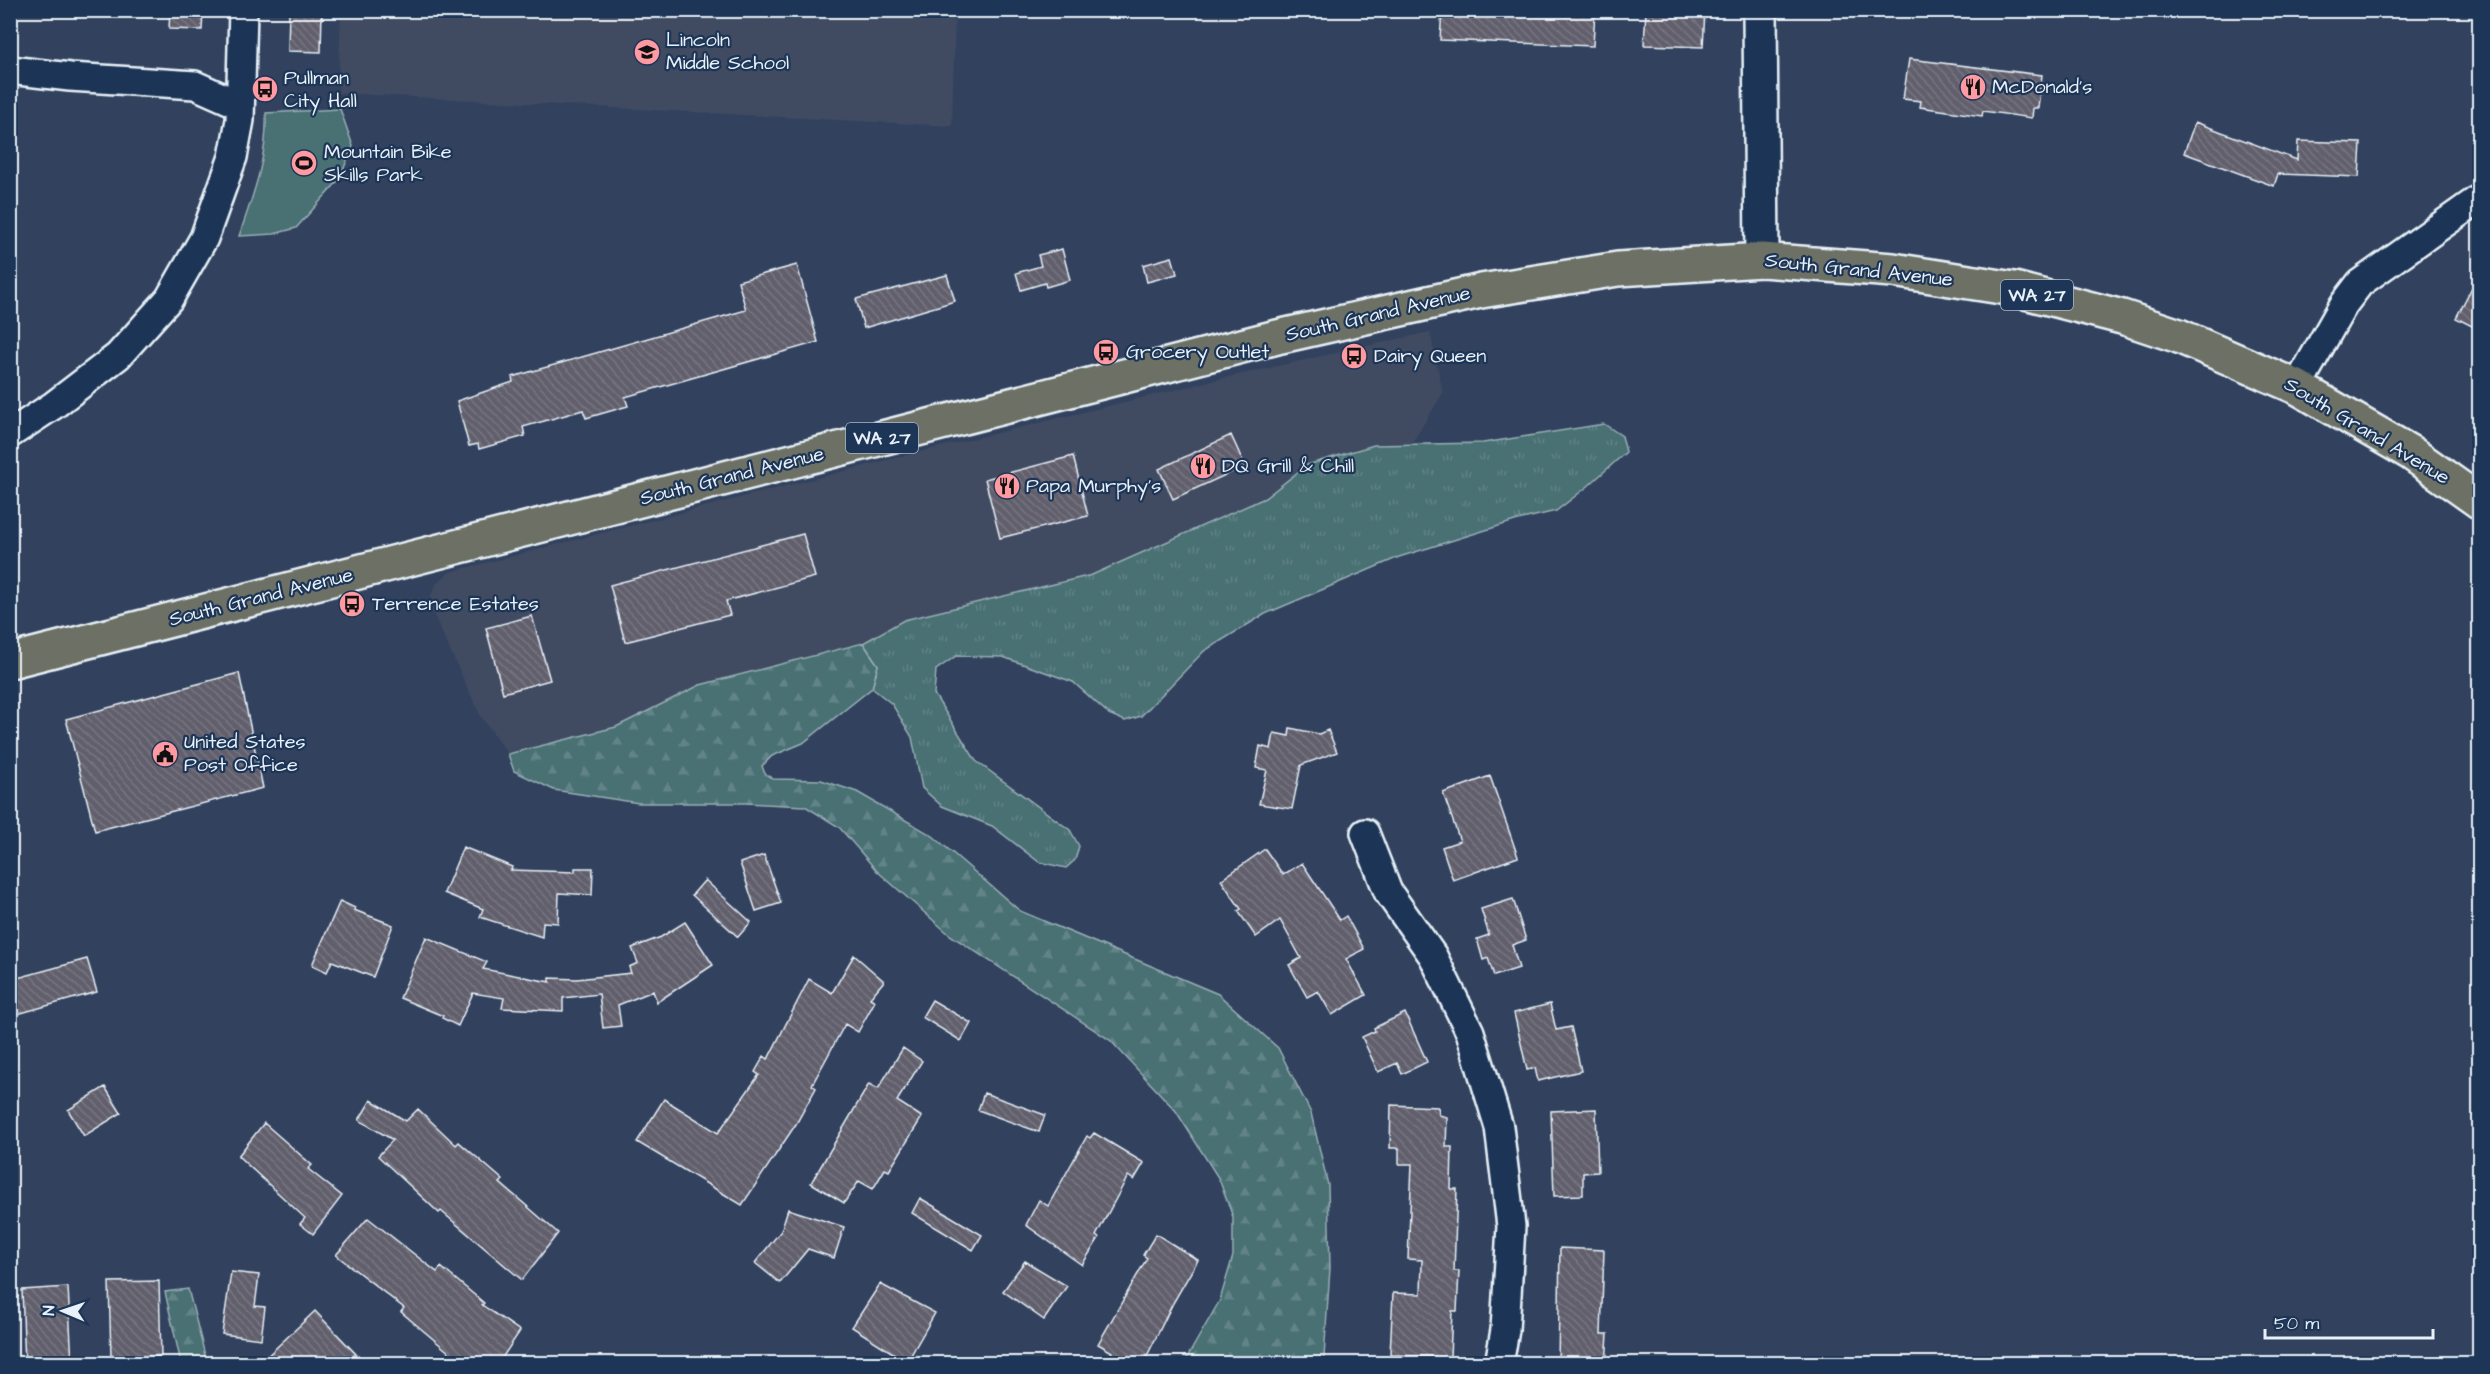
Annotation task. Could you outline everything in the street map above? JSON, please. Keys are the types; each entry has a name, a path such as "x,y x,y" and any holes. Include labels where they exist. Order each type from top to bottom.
{"main road":[{"name":"South Grand Avenue","path":"10,661 1277,337 1481,291 1606,271 1762,260 1893,270 2024,292 2122,317 2179,336 2297,387 2411,453 2480,501"}],"street":[{"path":"10,434 54,405 118,356 169,299 204,238 233,157 240,120 243,10"},
{"path":"1760,10 1762,260"},
{"path":"10,70 70,77 195,85 240,105"},
{"path":"2297,387 2344,304 2360,283 2480,198"},
{"path":"1365,833 1388,892 1432,956 1470,1032 1499,1127 1511,1226 1505,1330 1499,1364"}],"shaded area":[{"name":"Lincoln Middle School","path":"341,11 955,11 952,126 338,93"},
{"path":"1430,332 1443,393 1411,444 1374,445 1307,465 1265,498 1092,575 904,620 863,643 700,685 616,727 508,754 480,715 432,611 431,595 437,583 450,572 903,456 1211,381"}],"green space":[{"name":"Mountain Bike Skills Park","path":"340,109 353,146 339,180 296,228 274,234 239,236 262,160 266,113"},
{"path":"1604,424 1622,436 1626,452 1556,511 1518,520 1399,557 1265,614 1204,651 1141,716 1125,721 1109,714 1073,682 1003,657 956,656 936,670 934,694 976,761 1070,830 1079,846 1075,860 1066,868 1039,862 992,826 942,806 922,788 912,737 892,704 872,688 878,665 863,643 904,620 1092,575 1265,498 1307,465 1374,445 1483,443"},
{"path":"863,643 878,665 872,688 803,743 772,756 762,766 765,774 773,779 821,780 857,792 933,836 1020,911 1218,994 1278,1048 1311,1113 1328,1185 1330,1268 1322,1363 1184,1363 1220,1300 1233,1256 1233,1217 1219,1179 1176,1111 1110,1040 950,935 877,871 839,827 805,806 745,803 639,803 554,790 514,771 508,754 616,727 700,685"},
{"path":"188,1289 207,1363 181,1363 165,1292"}],"building":[{"path":"170,10 203,10 202,30 169,29"},
{"path":"289,10 322,10 321,52 288,51"},
{"path":"1442,10 1595,10 1593,46 1440,40"},
{"path":"1646,10 1705,10 1703,47 1644,45"},
{"name":"McDonald's","path":"1909,59 2042,75 2038,108 2033,108 2032,118 1983,111 1982,116 1920,107 1921,101 1903,99"},
{"path":"2195,122 2297,160 2298,141 2361,143 2359,177 2278,174 2274,186 2184,153"},
{"path":"1062,249 1070,280 1046,287 1045,283 1021,290 1016,273 1041,266 1038,255"},
{"path":"1172,257 1177,274 1147,282 1143,265"},
{"path":"797,265 818,342 625,397 628,406 586,418 583,410 523,427 525,436 479,449 478,444 469,446 457,401 513,382 512,377 746,310 738,281"},
{"path":"2480,272 2480,330 2456,318"},
{"path":"947,275 955,301 864,328 856,299"},
{"path":"1231,435 1245,466 1173,499 1159,469"},
{"path":"1073,456 1088,516 1000,538 985,479"},
{"path":"803,534 815,577 726,601 730,615 625,642 610,585"},
{"path":"532,616 550,680 503,693 486,628"},
{"name":"United States Post Office","path":"239,673 263,788 95,831 66,719"},
{"path":"1290,728 1319,734 1328,730 1337,752 1301,765 1292,809 1259,804 1267,770 1256,768 1260,746 1271,749 1274,733 1289,736"},
{"path":"1490,776 1518,857 1453,880 1442,847 1460,841 1443,793"},
{"path":"463,847 512,867 511,870 575,872 575,868 593,868 592,895 559,893 558,923 543,922 542,937 480,917 483,909 444,893"},
{"path":"1265,849 1283,875 1302,863 1340,920 1346,916 1364,949 1346,959 1366,995 1332,1015 1318,991 1307,997 1289,965 1301,958 1280,920 1256,937 1238,911 1241,909 1221,880"},
{"path":"764,855 781,903 756,911 740,863"},
{"path":"705,880 751,922 738,937 692,895"},
{"path":"1513,899 1526,940 1512,945 1519,968 1494,976 1488,958 1483,960 1477,939 1489,935 1481,909"},
{"path":"340,901 355,908 354,910 393,925 373,977 332,961 327,972 312,965"},
{"path":"685,922 713,965 657,1002 653,991 618,1005 621,1026 603,1028 599,994 563,998 563,1011 502,1008 504,998 473,993 458,1026 442,1018 443,1016 400,998 426,937 487,962 483,969 550,982 550,978 577,979 631,973 629,967 638,963 632,948 661,937"},
{"path":"854,955 884,981 870,998 875,1001 858,1032 845,1024 812,1085 816,1088 796,1124 742,1205 637,1142 664,1099 718,1133 759,1075 755,1072 764,1056 768,1059 809,979 832,993"},
{"path":"87,959 97,992 10,1016 10,980"},
{"path":"932,1000 971,1023 961,1041 922,1017"},
{"path":"1550,1004 1556,1030 1571,1027 1581,1071 1538,1081 1535,1068 1527,1070 1514,1013"},
{"path":"1405,1013 1427,1062 1402,1074 1397,1063 1378,1072 1362,1037 1375,1031 1374,1028"},
{"path":"903,1048 922,1061 897,1101 922,1117 889,1171 885,1169 873,1189 859,1181 844,1203 811,1183 869,1084 878,1089"},
{"path":"105,1087 121,1113 84,1136 68,1110"},
{"path":"984,1093 1045,1115 1039,1132 978,1110"},
{"path":"371,1100 406,1121 418,1109 456,1145 459,1142 503,1180 500,1183 558,1233 522,1280 441,1211 439,1213 378,1156 393,1140 359,1120"},
{"path":"1391,1105 1438,1107 1439,1115 1447,1117 1446,1147 1452,1147 1451,1189 1457,1189 1454,1271 1459,1271 1457,1311 1452,1311 1450,1357 1390,1355 1393,1293 1421,1294 1422,1260 1408,1259 1412,1164 1399,1164 1399,1148 1390,1148"},
{"path":"1596,1109 1598,1172 1583,1173 1583,1195 1554,1196 1551,1111"},
{"path":"264,1123 312,1165 308,1169 342,1196 313,1234 300,1224 305,1218 238,1156"},
{"path":"1094,1133 1144,1163 1134,1180 1128,1176 1096,1236 1099,1238 1082,1265 1026,1225 1039,1200 1048,1206 1087,1136 1090,1138"},
{"path":"920,1198 982,1235 973,1250 912,1213"},
{"path":"788,1209 844,1227 834,1258 808,1249 780,1283 755,1263 781,1231"},
{"path":"368,1218 437,1272 441,1267 484,1303 482,1305 520,1331 498,1364 463,1364 401,1312 404,1308 336,1255"},
{"path":"1156,1234 1198,1260 1173,1303 1143,1364 1105,1364 1112,1352 1098,1344 1147,1258 1143,1255"},
{"path":"1560,1248 1604,1250 1601,1334 1608,1334 1606,1364 1558,1364"},
{"path":"1025,1261 1067,1286 1044,1320 1003,1291"},
{"path":"231,1272 259,1275 255,1306 265,1307 261,1339 222,1334"},
{"path":"159,1281 161,1356 111,1357 109,1282"},
{"path":"880,1284 935,1313 907,1362 852,1327"},
{"path":"68,1287 72,1362 25,1364 22,1290"},
{"path":"315,1311 356,1354 345,1364 259,1364"}],"place":[{"name":"Lincoln Middle School","path":"647,52"},
{"name":"McDonald's","path":"1973,87"},
{"name":"Pullman City Hall","path":"265,89"},
{"name":"Mountain Bike Skills Park","path":"304,163"},
{"name":"Grocery Outlet","path":"1106,352"},
{"name":"Dairy Queen","path":"1354,356"},
{"name":"DQ Grill & Chill","path":"1203,466"},
{"name":"Papa Murphy's","path":"1007,486"},
{"name":"Terrence Estates","path":"352,604"},
{"name":"United States Post Office","path":"165,754"}]}
